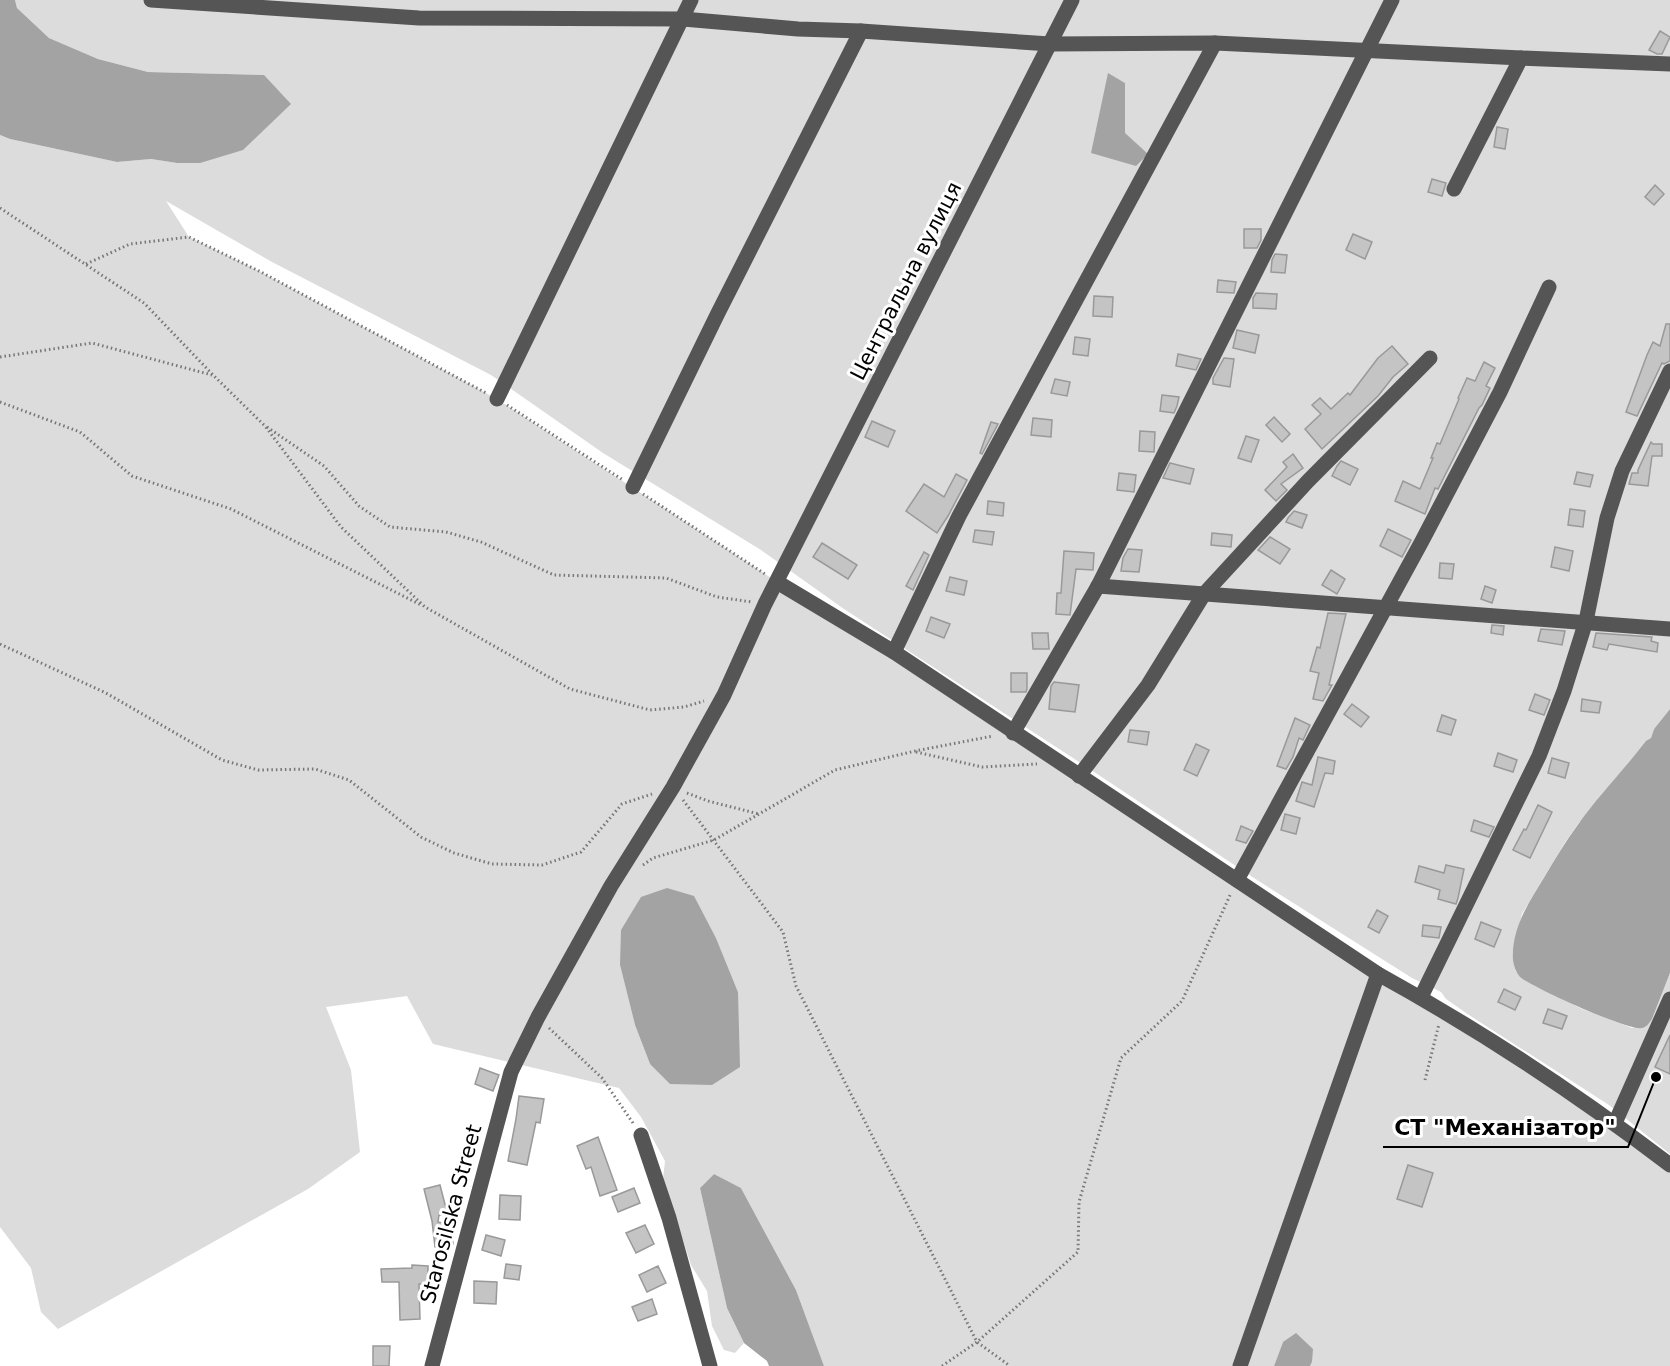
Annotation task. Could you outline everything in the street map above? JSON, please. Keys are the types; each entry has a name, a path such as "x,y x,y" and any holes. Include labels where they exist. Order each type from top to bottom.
{"street":[{"path":"151,0 419,18 683,19 798,29 1050,44 1215,43 1670,64"},
{"path":"497,399 692,0"},
{"name":"Центральна вулиця","path":"673,787 724,695 765,604 1072,0"},
{"path":"1013,733 1098,586 1392,0"},
{"path":"633,487 718,312 861,31"},
{"path":"894,652 959,516 1215,43"},
{"path":"1454,189 1521,58"},
{"path":"1237,880 1500,392 1549,287"},
{"path":"1079,776 1148,685 1204,594 1308,481 1430,358"},
{"path":"1421,998 1539,756 1564,691 1586,621 1607,518 1622,471 1670,371"},
{"path":"777,582 894,652 1378,974 1472,1029 1615,1123 1670,1165"},
{"path":"1098,586 1670,628"},
{"name":"Starosilska Street","path":"432,1366 511,1072 538,1017 611,886 673,787"},
{"path":"1240,1366 1378,974"},
{"path":"1615,1123 1670,999"},
{"path":"641,1135 669,1218 710,1366"}],"path":[{"path":"0,208 144,303 265,426 341,527 425,607"},
{"path":"85,264 130,244 189,237"},
{"path":"0,357 92,343 214,376"},
{"path":"0,402 80,432 132,476 231,509 425,607 570,689 650,710 684,707 724,695"},
{"path":"265,426 324,466 359,506 390,527 446,532 481,542 554,575 666,578 717,597 765,604"},
{"path":"0,644 106,693 222,760 258,770 315,770 349,780 421,837 454,853 492,864 542,865 581,852 622,804 673,787 708,801 759,814"},
{"path":"636,869 653,858 714,840 835,770 915,751 1013,733"},
{"path":"915,751 982,767 1061,763"},
{"path":"673,787 783,932 796,986 977,1342 1010,1366"},
{"path":"942,1366 977,1342 1078,1252 1079,1202 1121,1058 1182,1001 1237,880"},
{"path":"1425,1080 1442,1010"},
{"path":"538,1017 602,1078 641,1135"}],"shaded area":[{"path":"0,0 15,0 17,8 49,38 98,59 148,72 264,75 291,104 243,150 200,163 177,163 151,159 117,162 10,139 0,135"},
{"path":"15,0 1670,0 1670,709 1654,729 1651,738 1604,792 1564,844 1522,914 1514,949 1514,964 1516,971 1528,982 1582,1009 1632,1028 1652,1019 1670,973 1670,1154 1609,1105 1469,1015 1446,999 1441,992 1412,978 1254,878 844,609 761,550 603,453 491,375 272,262 166,201 189,237 261,272 497,399 1670,1165 1670,1366 1310,1366 1312,1362 1283,1342 1274,1366 824,1366 796,1290 741,1188 714,1174 700,1188 727,1308 744,1343 735,1353 724,1350 712,1326 707,1291 691,1265 663,1179 665,1161 641,1117 619,1088 433,1044 407,996 326,1007 351,1070 360,1152 308,1189 58,1329 41,1312 31,1268 0,1227 0,135 117,162 151,159 177,163 264,75 148,72 98,59 49,38 17,8","holes":["1108,74 1125,83 1125,133","693,896 716,938 738,992 650,1064 635,1025 620,965"]},
{"path":"1108,73 1125,83 1125,133 1148,154 1136,166 1091,153"},
{"path":"1670,709 1670,973 1652,1019 1642,1028 1619,1023 1581,1008 1528,982 1516,971 1513,949 1522,916 1564,844 1594,804 1646,741 1651,738 1654,729"},
{"path":"667,888 694,896 716,938 738,992 740,1067 712,1085 670,1084 650,1064 635,1025 620,965 621,930 641,897"},
{"path":"714,1174 741,1188 796,1290 824,1366 769,1366 767,1361 744,1343 727,1308 700,1188"},
{"path":"1296,1333 1313,1349 1310,1366 1274,1366 1283,1342"}],"building":[{"path":"1660,31 1670,37 1662,54 1657,54 1649,50"},
{"path":"1497,127 1508,129 1505,149 1494,147"},
{"path":"1432,179 1446,183 1442,196 1428,192"},
{"path":"1655,185 1664,194 1654,205 1645,197"},
{"path":"1244,229 1261,229 1261,240 1257,248 1244,248"},
{"path":"1353,234 1372,242 1365,259 1346,250"},
{"path":"1275,254 1287,255 1285,273 1271,272"},
{"path":"1218,280 1236,282 1234,293 1217,292"},
{"path":"1256,293 1277,294 1276,309 1253,308 1253,298"},
{"path":"1094,296 1113,297 1112,317 1093,316"},
{"path":"1666,324 1670,324 1670,361 1662,363 1637,416 1626,412 1647,355 1653,342 1660,346"},
{"path":"1237,330 1259,335 1255,353 1233,348"},
{"path":"1075,337 1090,339 1088,356 1073,354"},
{"path":"1392,346 1408,364 1322,449 1305,429 1321,414 1312,405 1320,398 1331,409 1348,393 1350,395 1378,358"},
{"path":"1178,354 1201,359 1196,370 1176,366"},
{"path":"1224,358 1234,359 1230,387 1213,384 1213,378"},
{"path":"1484,362 1495,368 1486,386 1490,388 1438,489 1435,488 1425,514 1395,501 1403,481 1420,489 1437,443 1440,444 1467,378 1475,381"},
{"path":"1055,379 1070,382 1067,396 1051,393"},
{"path":"1162,395 1179,397 1174,413 1160,411"},
{"path":"1274,417 1290,434 1282,442 1266,425"},
{"path":"1033,418 1052,420 1051,437 1031,435"},
{"path":"872,421 895,431 888,447 865,437"},
{"path":"991,422 998,424 982,454 980,453"},
{"path":"1140,431 1155,432 1154,452 1139,451"},
{"path":"1246,436 1259,440 1251,462 1238,458"},
{"path":"1651,442 1662,444 1662,456 1652,456 1648,486 1629,484 1632,473 1638,473"},
{"path":"1293,454 1303,468 1281,484 1287,490 1276,501 1265,490 1287,467 1283,462"},
{"path":"1341,461 1358,469 1350,485 1332,476"},
{"path":"1170,463 1194,469 1190,484 1163,478"},
{"path":"1577,472 1593,475 1590,487 1574,484"},
{"path":"1119,473 1136,475 1134,492 1117,490"},
{"path":"956,474 967,480 937,533 906,511 924,484 944,497"},
{"path":"988,501 1004,503 1003,516 987,514"},
{"path":"1570,509 1585,511 1583,527 1568,525"},
{"path":"1294,511 1307,515 1302,528 1286,522"},
{"path":"1388,529 1411,540 1402,557 1380,546"},
{"path":"975,530 994,532 992,545 973,542"},
{"path":"1212,533 1232,535 1231,547 1211,545"},
{"path":"1270,537 1290,549 1280,564 1258,550"},
{"path":"822,543 857,565 848,579 813,557"},
{"path":"1555,547 1573,551 1569,571 1551,567"},
{"path":"1128,549 1142,550 1139,572 1121,571 1123,558"},
{"path":"1064,551 1094,553 1093,570 1076,569 1070,615 1056,614 1057,593 1061,593"},
{"path":"924,552 929,555 913,590 906,586"},
{"path":"1440,563 1454,564 1452,579 1439,578"},
{"path":"1331,570 1345,579 1337,594 1322,585"},
{"path":"950,577 967,581 964,595 946,591"},
{"path":"1485,586 1496,590 1492,603 1481,599"},
{"path":"1328,613 1346,614 1329,685 1332,685 1323,701 1313,699 1319,673 1310,671 1317,647 1320,648"},
{"path":"931,617 950,624 944,638 926,631"},
{"path":"1492,625 1504,626 1503,635 1491,633"},
{"path":"1541,629 1565,631 1562,645 1538,641"},
{"path":"1032,633 1048,633 1049,649 1033,649"},
{"path":"1596,633 1652,637 1651,641 1658,643 1657,652 1609,644 1607,650 1593,647"},
{"path":"1011,673 1027,673 1026,692 1011,692"},
{"path":"1054,682 1079,685 1075,712 1049,709 1051,686"},
{"path":"1535,694 1550,700 1544,715 1529,710"},
{"path":"1582,699 1601,702 1599,713 1581,711"},
{"path":"1352,704 1369,717 1361,727 1344,714"},
{"path":"1442,715 1456,720 1451,735 1437,731"},
{"path":"1295,718 1310,725 1303,740 1299,738 1293,757 1286,769 1277,766"},
{"path":"1130,730 1149,732 1147,745 1128,742"},
{"path":"1196,744 1209,750 1197,776 1184,770"},
{"path":"1498,753 1517,760 1513,772 1494,766"},
{"path":"1318,757 1335,761 1333,774 1325,773 1314,807 1296,801 1302,782 1312,785"},
{"path":"1552,758 1569,763 1565,778 1548,773"},
{"path":"1538,805 1552,812 1530,858 1513,850"},
{"path":"1285,814 1300,818 1296,834 1281,830"},
{"path":"1474,820 1494,827 1489,837 1471,831"},
{"path":"1241,826 1253,831 1246,843 1236,840"},
{"path":"1446,865 1464,869 1456,904 1438,899 1440,890 1415,882 1419,866 1444,873"},
{"path":"1377,910 1388,916 1379,933 1368,927"},
{"path":"1481,922 1501,930 1494,947 1475,939"},
{"path":"1423,925 1441,927 1439,938 1422,936"},
{"path":"1504,989 1521,997 1515,1010 1498,1002"},
{"path":"1548,1009 1567,1016 1562,1029 1543,1023"},
{"path":"1670,1035 1670,1074 1655,1067"},
{"path":"480,1068 499,1075 493,1091 475,1084"},
{"path":"519,1096 544,1099 540,1123 536,1122 527,1165 508,1161"},
{"path":"598,1137 617,1190 600,1196 591,1167 586,1169 577,1146"},
{"path":"1408,1165 1433,1173 1422,1207 1397,1199"},
{"path":"440,1185 448,1216 439,1215 438,1222 451,1225 453,1244 435,1247 432,1221 424,1189"},
{"path":"634,1188 640,1203 618,1212 612,1197"},
{"path":"500,1195 521,1196 520,1220 499,1219"},
{"path":"645,1225 654,1244 636,1253 626,1233"},
{"path":"486,1235 505,1240 501,1256 482,1250"},
{"path":"506,1264 521,1266 519,1280 504,1278"},
{"path":"412,1265 428,1266 428,1284 419,1284 420,1319 400,1320 399,1282 382,1282 381,1269 412,1268"},
{"path":"658,1266 666,1283 647,1292 639,1275"},
{"path":"474,1281 497,1282 496,1304 474,1303"},
{"path":"652,1299 657,1314 638,1321 632,1307"},
{"path":"373,1346 390,1346 389,1366 373,1366"}],"place":[{"name":"СТ \"Механізатор\"","path":"1656,1077"}]}
